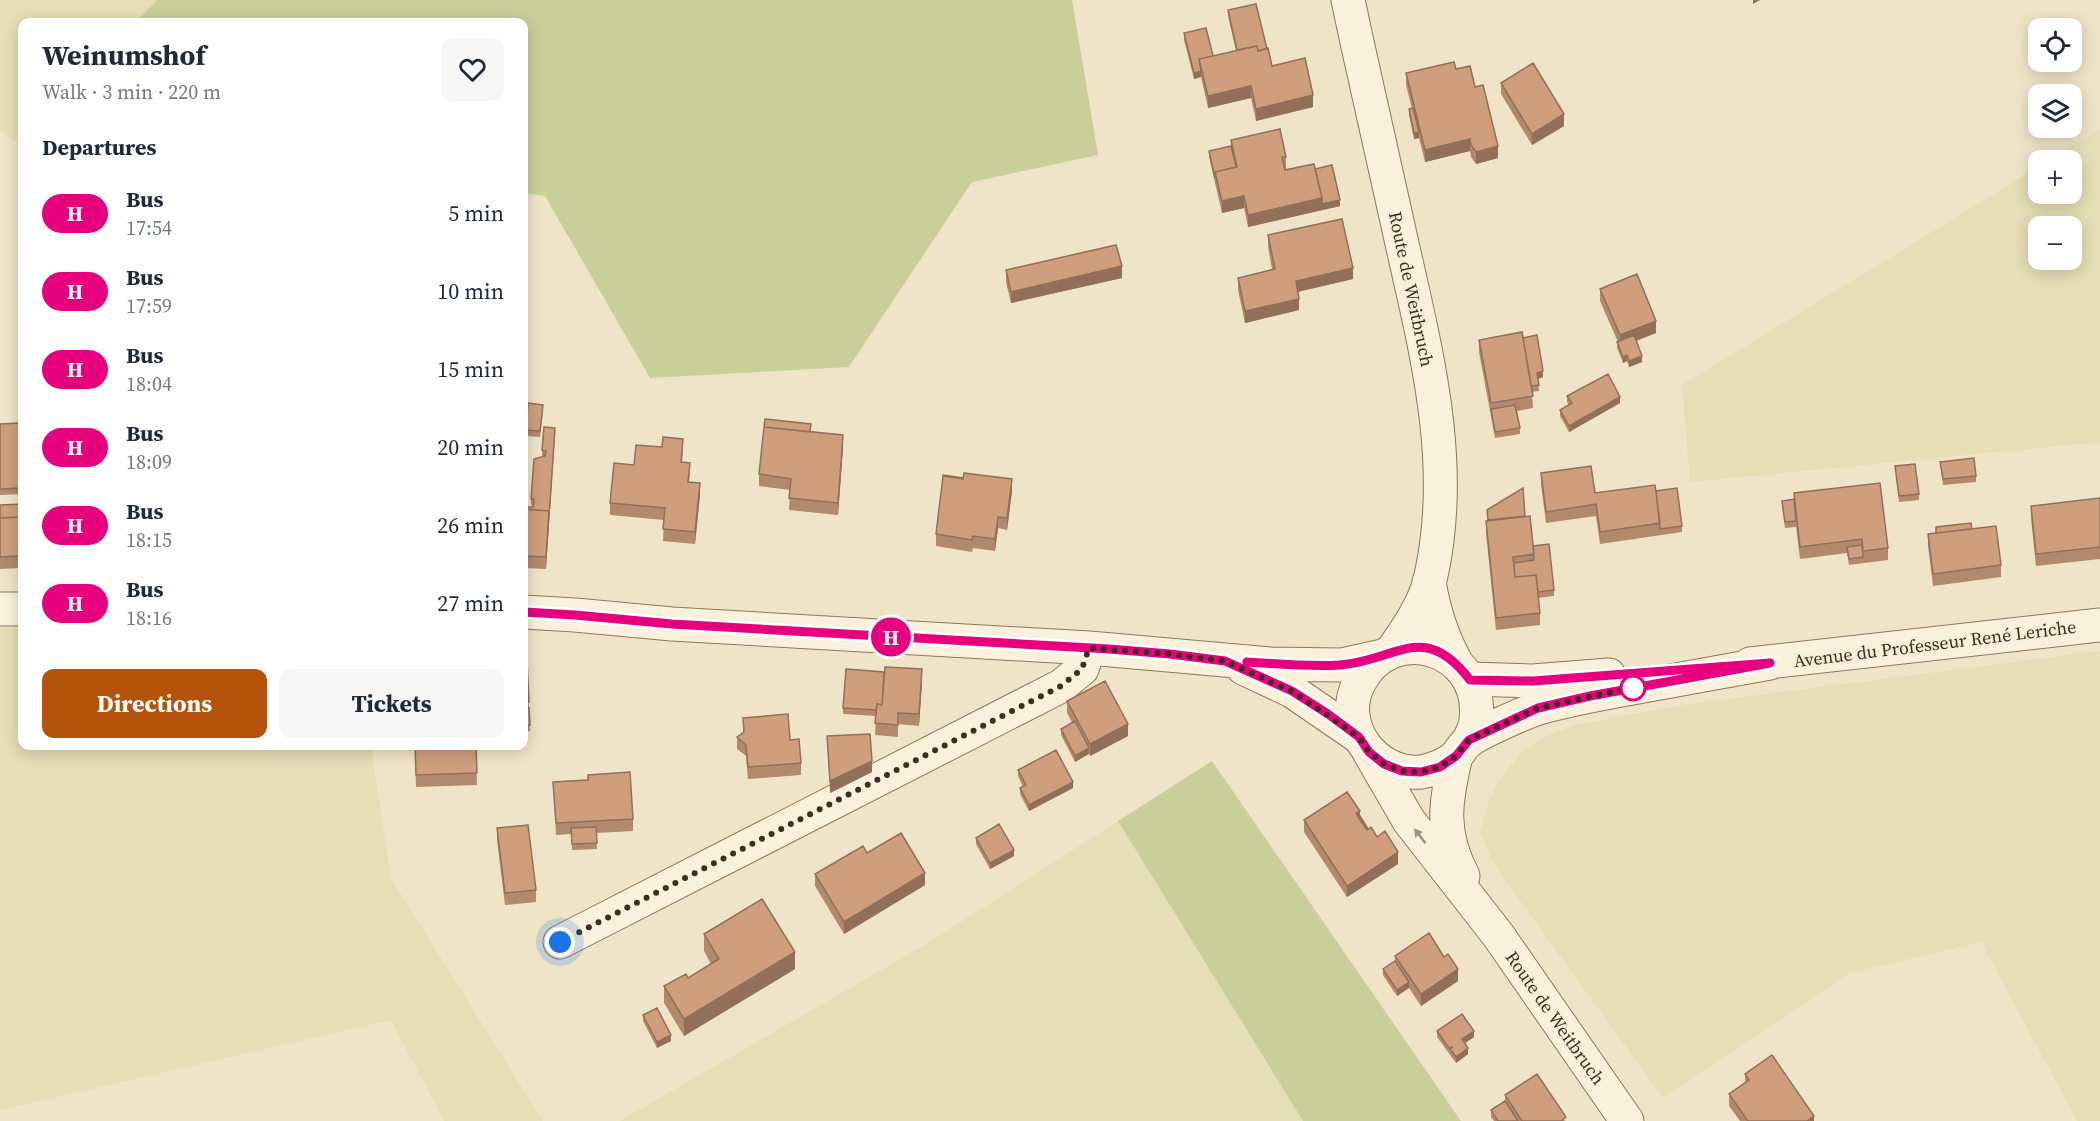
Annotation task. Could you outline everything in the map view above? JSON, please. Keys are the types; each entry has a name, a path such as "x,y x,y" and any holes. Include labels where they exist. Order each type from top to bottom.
{"street":[{"name":"Route de Weitbruch","path":"1348,0 1421,329 1437,416 1441,466 1440,518 1429,582 1412,620 1386,654 1368,669 1358,683 1353,701 1353,719 1364,744 1410,822 1483,915 1627,1121"},
{"name":"Route de Weitbruch","path":"1429,582 1433,605 1445,643 1477,699 1476,720 1450,780 1446,813 1448,841 1483,915"},
{"path":"0,609 18,609"},
{"path":"528,612 683,625 1089,648 1225,661 1296,665 1341,665 1408,648 1425,648 1442,653 1463,671"},
{"name":"Avenue du Professeur René Leriche","path":"1463,671 1533,681 1770,663 2100,625"},
{"path":"560,942 1061,686 1082,669 1089,648"},
{"path":"1225,661 1292,691 1364,744 1384,764 1402,771 1421,772 1440,767 1463,748"},
{"name":"Avenue du Professeur René Leriche","path":"1463,748 1538,708 1590,696 1770,663"}],"shaded area":[{"path":"0,0 157,0 140,18 18,18 18,142 0,131"},
{"path":"2100,129 2100,442 1690,482 1682,385 2028,173 2028,204 2082,204 2082,150 2065,150"},
{"path":"0,628 18,629 18,750 372,750 391,878 543,1121 444,1121 391,1020 0,1110"},
{"path":"2100,651 2100,1121 2077,1121 1981,942 1850,973 1663,1098 1502,876 1492,861 1480,832 1488,803 1500,779 1522,752 1542,738 1575,725 1688,704"},
{"path":"1118,821 1303,1121 620,1121 928,943"}],"green space":[{"path":"157,0 1072,0 1098,155 972,182 849,367 650,378 545,196 528,194 528,18 140,18"},
{"path":"1212,761 1461,1121 1303,1121 1118,821"}],"building":[{"path":"1256,4 1267,49 1258,51 1257,46 1237,50 1228,10"},
{"path":"1206,28 1213,56 1199,59 1201,71 1194,73 1184,33"},
{"path":"1257,46 1258,51 1268,48 1272,66 1305,58 1313,95 1256,109 1251,86 1208,96 1199,59"},
{"path":"1454,62 1456,69 1470,66 1475,87 1483,85 1498,146 1476,152 1470,139 1425,150 1406,73"},
{"path":"1533,63 1564,114 1532,134 1501,83"},
{"path":"1413,108 1419,132 1414,133 1409,109"},
{"path":"1280,129 1286,157 1282,157 1285,170 1314,164 1322,198 1248,215 1244,196 1222,201 1215,172 1237,167 1231,140"},
{"path":"1231,146 1236,167 1215,172 1215,178 1209,151"},
{"path":"1332,165 1340,200 1322,204 1315,169"},
{"path":"1342,219 1353,268 1296,281 1299,299 1245,311 1238,278 1275,269 1268,235"},
{"path":"1116,245 1122,266 1011,292 1006,270"},
{"path":"1637,274 1656,321 1620,335 1600,289"},
{"path":"1522,332 1533,396 1491,403 1479,340"},
{"path":"1537,335 1543,371 1537,373 1539,385 1531,386 1523,338"},
{"path":"1634,335 1642,356 1629,361 1627,355 1623,357 1617,342"},
{"path":"1608,374 1620,397 1569,426 1560,410 1572,403 1567,396"},
{"path":"528,403 543,405 540,431 528,430"},
{"path":"1515,405 1520,428 1495,432 1491,409"},
{"path":"765,419 811,424 810,432 764,427"},
{"path":"18,423 18,488 0,489 0,424"},
{"path":"544,427 555,428 549,517 549,511 528,509 528,507 533,507 534,499 531,499 534,459 545,456 546,451 542,450"},
{"path":"764,427 843,435 838,503 789,498 791,479 759,474"},
{"path":"663,437 683,439 681,462 690,463 688,482 700,483 695,532 663,529 665,508 610,503 614,463 634,465 636,445 662,447"},
{"path":"1974,458 1976,476 1943,479 1940,462"},
{"path":"1915,464 1919,494 1899,496 1895,466"},
{"path":"1591,466 1595,493 1655,485 1660,523 1600,532 1596,504 1546,512 1541,473"},
{"path":"964,473 1012,479 1007,518 998,517 995,539 973,536 972,540 936,534 943,476 963,479"},
{"path":"1880,483 1888,548 1863,551 1862,539 1800,547 1794,493"},
{"path":"1523,488 1525,516 1488,520 1487,510"},
{"path":"1677,488 1682,526 1660,529 1656,491"},
{"path":"2100,498 2100,547 2036,554 2031,506"},
{"path":"1794,499 1796,521 1785,522 1782,501"},
{"path":"18,504 18,517 0,518 0,505"},
{"path":"528,509 549,511 546,557 528,556"},
{"path":"1530,516 1534,554 1513,557 1515,577 1536,575 1540,613 1496,618 1486,521"},
{"path":"18,517 18,556 0,557 0,518"},
{"path":"1971,523 1972,529 1936,533 1936,527"},
{"path":"1996,526 2001,565 1933,574 1928,534"},
{"path":"1549,544 1554,590 1538,592 1536,575 1515,577 1514,563 1534,560 1533,546"},
{"path":"1862,545 1863,557 1849,559 1847,547"},
{"path":"885,667 922,669 919,714 898,713 898,725 875,723 877,704 882,705"},
{"path":"846,669 884,672 882,705 877,704 876,710 843,708"},
{"path":"1105,681 1128,724 1090,744 1067,701"},
{"path":"528,708 529,708 530,725 528,725"},
{"path":"788,714 790,740 799,739 801,763 748,767 746,745 737,737 744,732 743,718"},
{"path":"1075,721 1089,748 1075,756 1061,729"},
{"path":"870,734 872,761 830,781 827,736"},
{"path":"415,750 476,750 477,773 416,775"},
{"path":"1056,750 1073,782 1029,805 1020,788 1026,785 1018,770"},
{"path":"630,772 633,819 556,823 553,782 588,780 588,775"},
{"path":"1347,792 1360,811 1356,813 1367,830 1371,827 1377,837 1385,831 1398,852 1347,886 1304,820"},
{"path":"1360,816 1368,829 1367,830 1358,817"},
{"path":"999,824 1014,850 990,863 976,838"},
{"path":"528,825 536,890 505,893 497,828"},
{"path":"596,827 597,843 572,844 571,828"},
{"path":"901,833 925,873 844,922 815,874 863,846 867,853"},
{"path":"762,899 795,952 684,1019 664,986 686,974 688,978 719,959 704,934"},
{"path":"1429,933 1444,957 1448,954 1458,969 1421,994 1395,956"},
{"path":"1395,961 1409,982 1397,990 1383,969"},
{"path":"657,1008 671,1035 657,1042 643,1015"},
{"path":"1462,1014 1474,1031 1462,1039 1468,1048 1456,1057 1450,1049 1453,1047 1449,1048 1437,1031"},
{"path":"1772,1055 1814,1116 1807,1121 1748,1121 1729,1094 1749,1080 1745,1074"},
{"path":"1537,1074 1566,1117 1561,1121 1522,1121 1505,1095"},
{"path":"1505,1101 1518,1121 1498,1121 1491,1110"}],"bus line":[{"name":"H","path":"528,612 672,624 1109,649 1212,658 1260,675 1292,691 1359,737 1369,752 1384,764 1402,771 1421,772 1440,767 1456,756 1469,740 1538,708 1590,696 1770,663 1533,681 1504,681 1470,680 1456,662 1442,653 1425,648 1408,648 1364,662 1341,665 1247,662"}],"route":[{"path":"560,942 1061,686 1082,669 1089,648 1225,661 1292,691 1359,737 1369,752 1384,764 1402,771 1421,772 1440,767 1456,756 1469,740 1538,708 1635,687 1633,688"}]}
